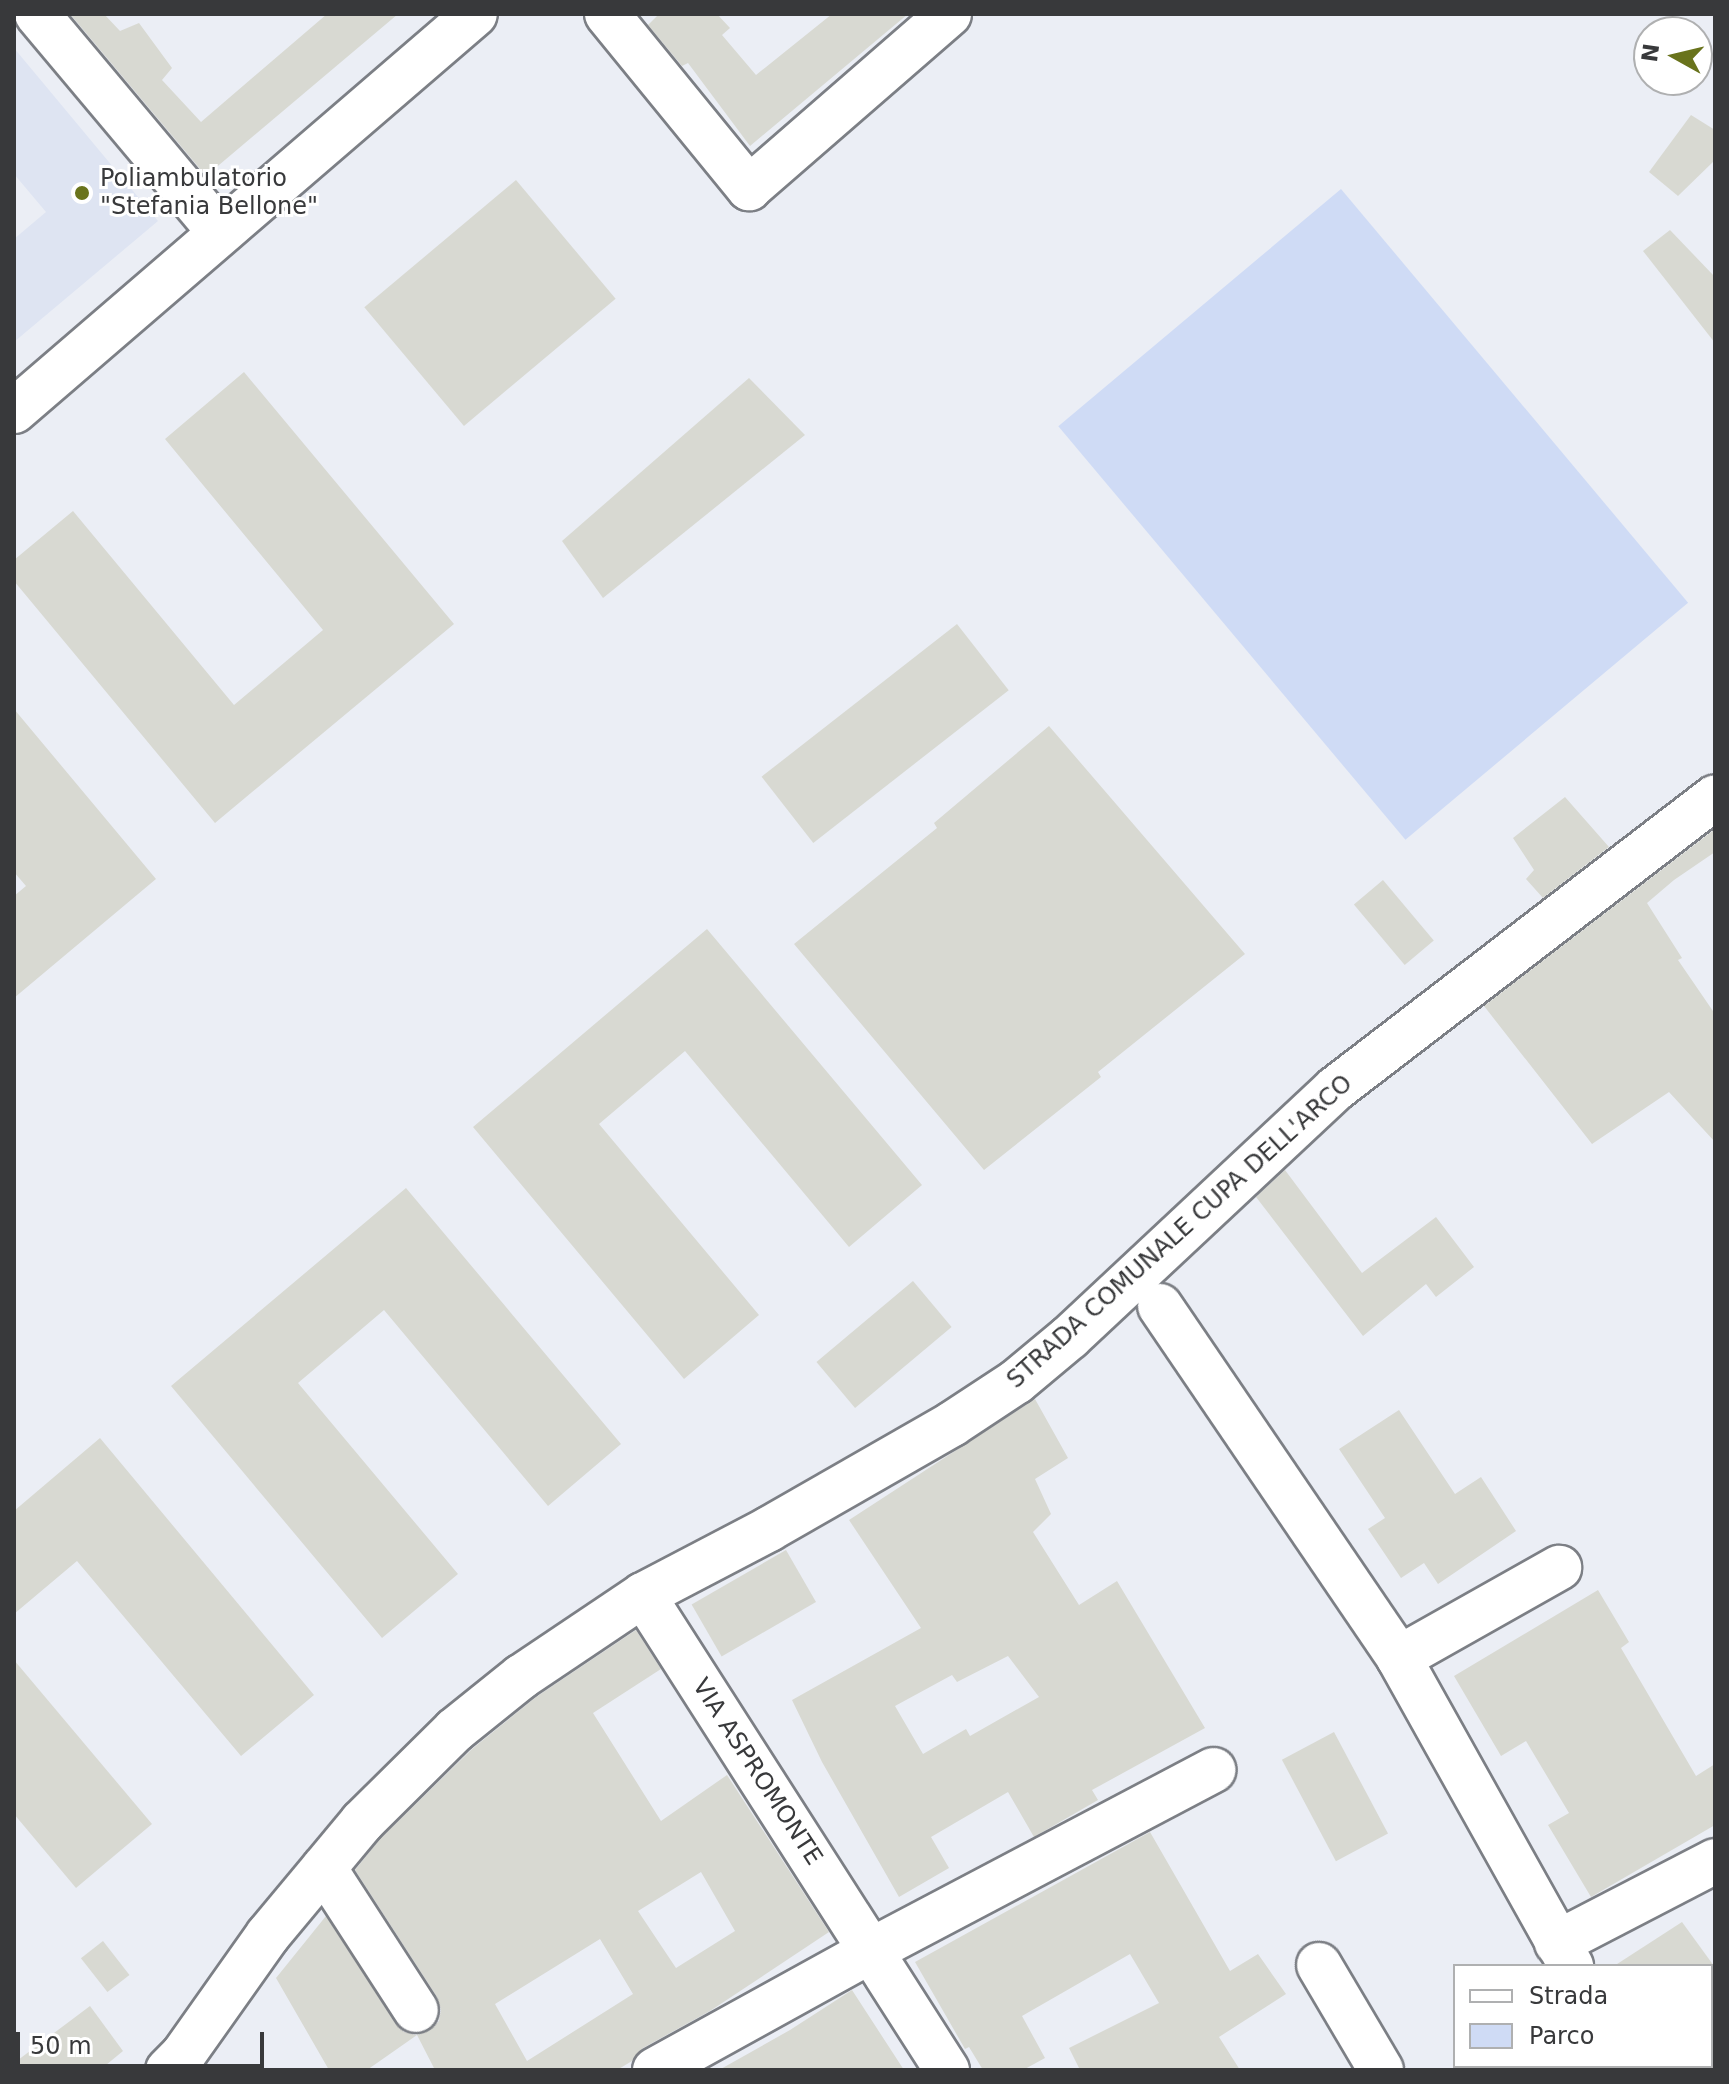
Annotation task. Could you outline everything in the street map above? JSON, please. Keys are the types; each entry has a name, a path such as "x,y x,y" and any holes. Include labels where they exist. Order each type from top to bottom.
{"street":[{"path":"37,14 220,232"},
{"path":"14,411 475,14"},
{"path":"607,14 749,188 949,14"},
{"name":"STRADA COMUNALE CUPA DELL'ARCO","path":"168,2070 183,2055 268,1935 362,1822 455,1730 521,1677 643,1595 769,1529 926,1439 1016,1382 1070,1337 1335,1089 1715,797"},
{"path":"1160,1306 1399,1658 1564,1954 1715,1861"},
{"path":"1399,1658 1559,1568"},
{"name":"VIA ASPROMONTE","path":"643,1595 947,2070"},
{"path":"655,2070 872,1950 1214,1770"},
{"path":"324,1868 416,2010"},
{"path":"1319,1965 1381,2070"}],"shaded area":[{"name":"Poliambulatorio \"Stefania Bellone\"","path":"14,48 158,221 14,342 14,239 46,212 14,174"}],"green space":[{"path":"1341,189 1688,603 1405,840 1058,426"}],"building":[{"path":"70,14 104,14 120,31 139,23 172,68 162,80 201,122 327,14 398,14 206,176"},
{"path":"659,14 717,14 730,28 722,35 756,75 832,14 908,14 750,146 688,63 682,66 648,25"},
{"path":"1691,115 1715,130 1715,160 1678,196 1649,172"},
{"path":"516,180 616,299 464,426 364,307"},
{"path":"1670,230 1715,277 1715,343 1643,251"},
{"path":"244,372 454,624 215,823 14,581 14,560 73,511 234,705 323,630 165,439"},
{"path":"749,378 805,435 603,598 562,541"},
{"path":"957,624 1009,690 813,843 762,777"},
{"path":"14,709 156,879 14,998 14,896 26,886 14,872"},
{"path":"1049,726 1245,954 1098,1072 1101,1077 984,1170 794,944 937,828 934,823"},
{"path":"1565,797 1609,847 1543,898 1526,879 1534,870 1513,838"},
{"path":"1715,829 1715,852 1647,903 1682,958 1678,960 1715,1014 1715,1142 1669,1092 1592,1144 1484,1006"},
{"path":"1383,880 1434,941 1405,965 1354,904"},
{"path":"707,929 922,1185 849,1247 685,1051 599,1124 759,1315 684,1379 473,1127"},
{"path":"1285,1170 1362,1273 1436,1217 1474,1267 1436,1297 1426,1284 1363,1336 1256,1197"},
{"path":"406,1188 621,1444 548,1506 384,1310 298,1383 458,1574 382,1638 171,1386"},
{"path":"913,1281 952,1327 855,1408 816,1362"},
{"path":"1035,1399 1068,1458 1035,1479 1051,1514 1033,1532 1079,1605 1117,1581 1205,1728 1092,1790 1098,1800 1034,1837 1008,1792 931,1837 949,1868 899,1897 822,1762 792,1700 921,1628 849,1520","holes":["1008,1656 1039,1697 970,1736 966,1729 923,1754 895,1706 952,1675 957,1682"]},
{"path":"1399,1410 1455,1494 1481,1477 1516,1531 1438,1584 1424,1563 1401,1578 1368,1529 1385,1518 1339,1449"},
{"path":"100,1438 314,1695 241,1756 77,1561 14,1614 14,1511"},
{"path":"786,1550 816,1602 722,1656 692,1604"},
{"path":"1598,1590 1629,1642 1621,1648 1696,1776 1715,1764 1715,1825 1591,1897 1548,1825 1569,1813 1526,1741 1501,1756 1454,1676"},
{"path":"636,1630 661,1669 593,1713 661,1821 727,1775 829,1932 710,2011 643,2048 632,2061 617,2070 435,2070 417,2035 367,2070 329,2070 276,1978 326,1916 404,2032 416,2035 430,2030 439,2021 441,2010 437,1997 355,1870 380,1839 472,1749 536,1697","holes":["701,1872 735,1931 676,1968 638,1911","600,1939 633,1994 527,2061 495,2004"]},
{"path":"14,1660 152,1824 76,1888 14,1814"},
{"path":"1334,1732 1388,1834 1336,1861 1282,1760"},
{"path":"1150,1832 1230,1971 1258,1954 1286,1994 1219,2037 1240,2070 1080,2070 1069,2048 1159,2003 1130,1954 1022,2016 1045,2058 1023,2070 983,2070 969,2047 965,2049 915,1962"},
{"path":"1682,1922 1713,1964 1617,1964"},
{"path":"103,1941 129,1975 107,1992 81,1958"},
{"path":"852,1990 904,2070 719,2070 790,2030"},
{"path":"90,2006 123,2051 100,2070 14,2070 14,2063"}],"place":[{"name":"Poliambulatorio \"Stefania Bellone\"","path":"82,193"}]}
